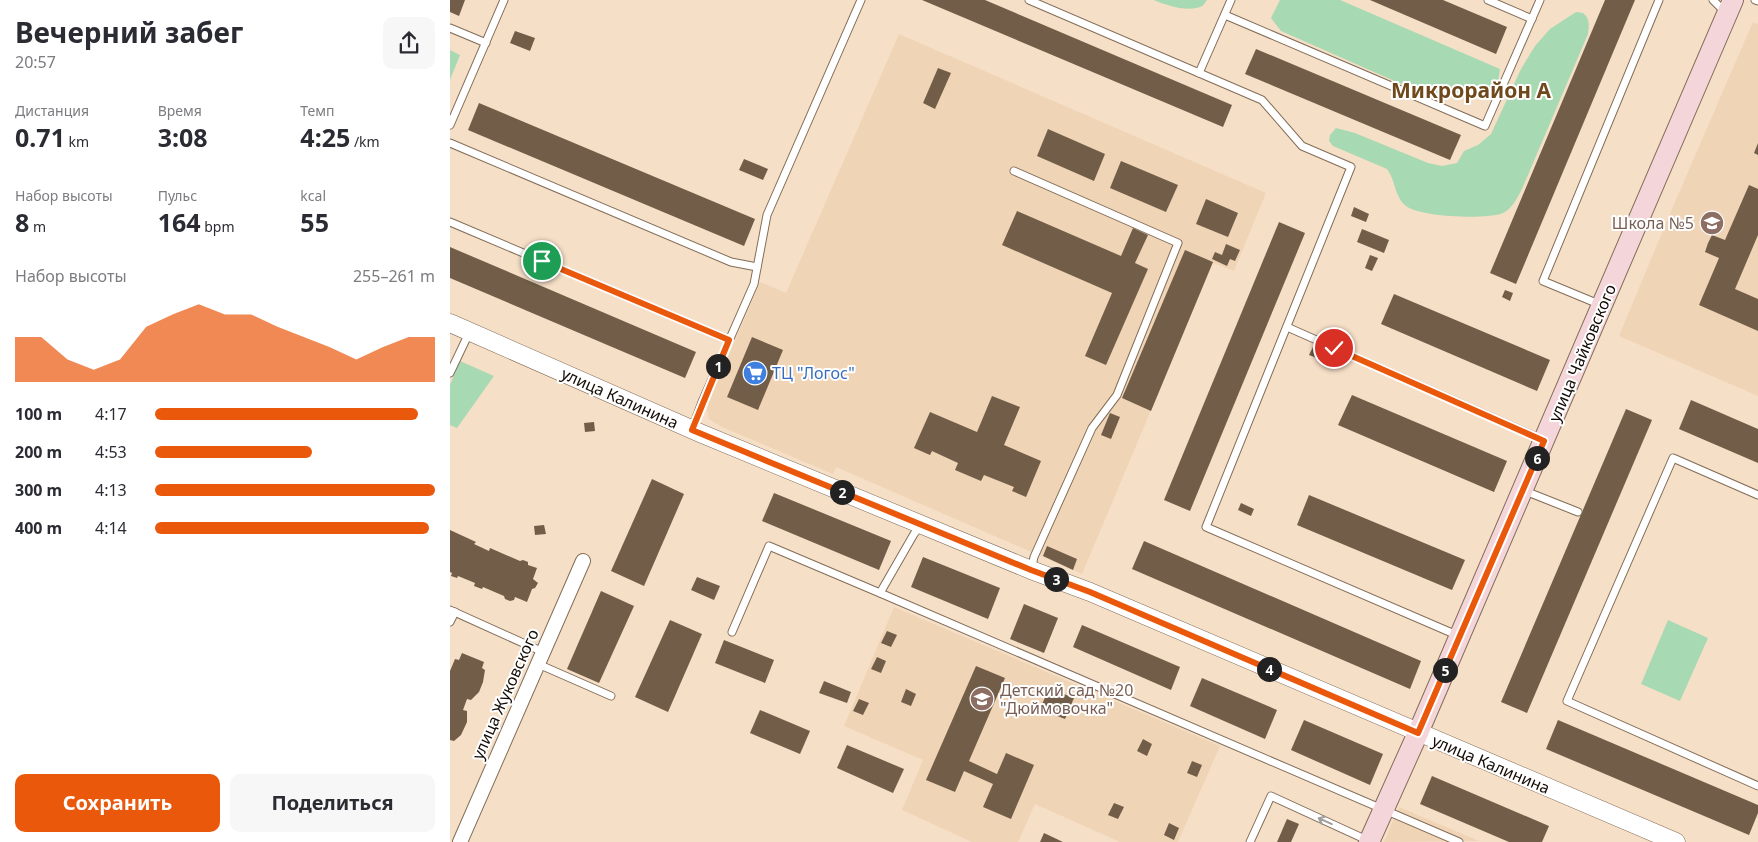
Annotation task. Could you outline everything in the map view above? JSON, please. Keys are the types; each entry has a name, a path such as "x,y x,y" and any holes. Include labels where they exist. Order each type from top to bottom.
{"main road":[{"name":"улица Чайковского","path":"1369,842 1418,733 1602,305 1724,4"}],"street":[{"name":"улица Калинина","path":"450,323 692,430 1031,570 1090,592 1676,842"},
{"name":"улица Жуковского","path":"460,842 583,561"}],"lane":[{"path":"450,125 504,0"},
{"path":"692,430 754,284 768,215 861,0"},
{"path":"1029,0 1262,100 1302,146 1351,167 1206,528 1460,636"},
{"path":"1199,73 1231,0"},
{"path":"1488,0 1532,19"},
{"path":"1225,14 1485,126 1540,0"},
{"path":"1602,305 1543,281 1659,0"},
{"path":"450,28 486,43"},
{"path":"450,143 732,262 758,267"},
{"path":"1014,171 1178,243 1117,395 1092,428 1034,557 1031,570"},
{"path":"450,222 729,340"},
{"path":"1287,327 1544,441"},
{"path":"450,374 469,333"},
{"path":"1758,495 1673,458 1567,701 1758,786"},
{"path":"1523,490 1578,512"},
{"path":"880,593 914,534 922,525"},
{"path":"732,632 768,546 1460,842"},
{"path":"450,622 452,611 611,696"},
{"path":"1250,842 1271,796 1369,842"}],"shaded area":[{"name":"Школа №5","path":"1753,22 1758,24 1758,396 1619,336"},
{"path":"899,34 1266,193 1234,271 1213,263 1082,574 836,467 833,474 722,427 709,419 708,404 760,282 786,293"},
{"name":"Детский сад №20 \"Дюймовочка\"","path":"894,607 1220,746 1178,842 1120,842 1035,804 1018,842 972,842 902,810 923,760 844,726"},
{"path":"1399,807 1479,841 1384,842"}],"green space":[{"path":"1154,0 1207,0 1202,6 1191,9 1171,6"},
{"path":"1280,0 1340,0 1500,69 1497,90 1467,89 1442,102 1281,31 1271,18"},
{"path":"1576,12 1583,13 1587,17 1589,25 1588,34 1522,189 1512,206 1503,213 1469,217 1438,215 1413,210 1406,206 1399,198 1387,169 1333,146 1329,141 1330,135 1336,128 1355,133 1428,163 1442,166 1457,163 1464,151 1478,145 1491,134 1521,69 1535,46 1550,29"},
{"path":"450,50 460,55 450,80"},
{"path":"460,361 494,376 457,428 450,425 450,385"},
{"path":"1668,620 1708,638 1680,701 1641,684"}],"building":[{"path":"450,0 465,0 459,16 450,12"},
{"path":"922,0 985,0 1232,105 1223,127"},
{"path":"1370,0 1443,0 1507,27 1496,54"},
{"path":"1605,0 1635,0 1516,284 1490,273"},
{"path":"515,31 535,38 530,51 510,43"},
{"path":"1256,49 1461,135 1450,160 1245,74"},
{"path":"938,68 951,73 935,109 923,103"},
{"path":"479,103 755,219 744,246 468,130"},
{"path":"1048,129 1105,154 1094,181 1037,156"},
{"path":"1758,143 1758,155 1754,153"},
{"path":"744,159 768,169 763,180 739,170"},
{"path":"1121,161 1178,185 1166,212 1110,188"},
{"path":"1749,185 1758,189 1758,235 1735,289 1758,299 1758,331 1699,305 1719,258 1705,252 1708,243 1712,235 1725,240"},
{"path":"1206,199 1238,213 1228,237 1196,224"},
{"path":"1354,207 1369,214 1366,222 1351,216"},
{"path":"1017,211 1121,256 1133,228 1148,235 1135,263 1148,269 1106,365 1085,356 1112,293 1002,245"},
{"path":"1279,222 1305,233 1190,511 1164,500"},
{"path":"1362,229 1389,240 1384,253 1357,242"},
{"path":"1226,244 1240,250 1235,261 1230,259 1227,266 1212,259 1215,252 1222,255"},
{"path":"450,247 696,352 685,378 450,278"},
{"path":"1185,250 1213,262 1151,411 1122,398"},
{"path":"1370,255 1378,258 1372,271 1365,268"},
{"path":"1505,290 1513,293 1510,301 1502,297"},
{"path":"1394,294 1550,360 1537,391 1381,324"},
{"name":"ТЦ \"Логос\"","path":"752,337 783,350 758,410 727,397"},
{"path":"1313,347 1326,353 1322,360 1309,355"},
{"path":"1352,395 1507,461 1494,492 1338,425"},
{"path":"992,396 1020,407 1004,445 1041,461 1026,497 1012,491 1014,487 984,475 981,481 955,470 958,463 932,451 930,455 914,448 930,412 977,432"},
{"path":"1691,400 1758,429 1758,463 1679,429"},
{"path":"1626,409 1652,420 1527,713 1501,702"},
{"path":"1110,413 1120,417 1111,439 1101,435"},
{"path":"594,422 595,431 585,432 584,423"},
{"path":"652,479 684,494 644,586 611,571"},
{"path":"774,493 891,541 879,570 762,521"},
{"path":"1309,495 1465,560 1452,590 1297,525"},
{"path":"1241,503 1254,509 1251,516 1238,510"},
{"path":"544,525 546,534 535,535 534,526"},
{"path":"450,530 476,542 474,544 489,551 490,548 520,561 528,562 528,565 537,568 533,579 538,583 532,589 527,602 515,597 514,600 510,601 505,599 504,596 483,587 482,589 474,586 475,583 458,576 457,578 451,576"},
{"path":"1144,541 1421,661 1410,689 1132,569"},
{"path":"1047,546 1077,559 1073,570 1043,556"},
{"path":"923,557 1000,588 988,619 911,587"},
{"path":"697,577 720,586 714,600 691,590"},
{"path":"601,591 634,606 599,683 567,669"},
{"path":"1024,604 1058,618 1044,653 1010,639"},
{"path":"670,620 702,634 668,712 635,697"},
{"path":"1082,625 1180,667 1171,690 1073,647"},
{"path":"887,631 897,635 891,647 881,643"},
{"path":"724,640 774,660 765,683 715,663"},
{"path":"462,653 484,662 482,668 485,670 479,692 471,700 467,699 463,710 467,711 467,722 461,735 454,741 450,740 450,671 455,659 459,660"},
{"path":"877,657 886,661 881,673 871,669"},
{"path":"976,666 1005,678 969,761 997,774 1006,753 1034,765 1011,819 983,807 993,784 964,771 955,792 926,780"},
{"path":"1202,678 1277,710 1265,739 1190,706"},
{"path":"824,681 851,692 847,703 819,693"},
{"path":"1049,688 1074,698 1065,719 1040,709"},
{"path":"906,689 916,694 911,706 901,702"},
{"path":"859,699 869,703 863,715 853,711"},
{"path":"760,710 810,731 800,754 750,733"},
{"path":"1304,720 1383,754 1370,785 1291,750"},
{"path":"1558,720 1758,805 1758,813 1749,835 1546,749"},
{"path":"1143,739 1152,744 1147,756 1137,751"},
{"path":"847,745 904,769 893,793 837,768"},
{"path":"1192,761 1202,765 1197,777 1187,773"},
{"path":"1432,776 1549,826 1542,842 1509,842 1420,804"},
{"path":"1114,803 1124,807 1118,819 1108,815"},
{"path":"1287,819 1299,824 1291,842 1277,842"},
{"path":"1169,823 1179,828 1174,840 1164,835"},
{"path":"1044,833 1063,842 1040,842"}],"place":[{"name":"Школа №5","path":"1712,223"},
{"name":"ТЦ \"Логос\"","path":"755,373"},
{"name":"Детский сад №20 \"Дюймовочка\"","path":"982,699"}],"district":[{"name":"Микрорайон А","path":"1471,90"}],"route":[{"path":"542,261 729,340 692,430 1031,570 1090,592 1418,733 1544,441 1334,348"}]}
